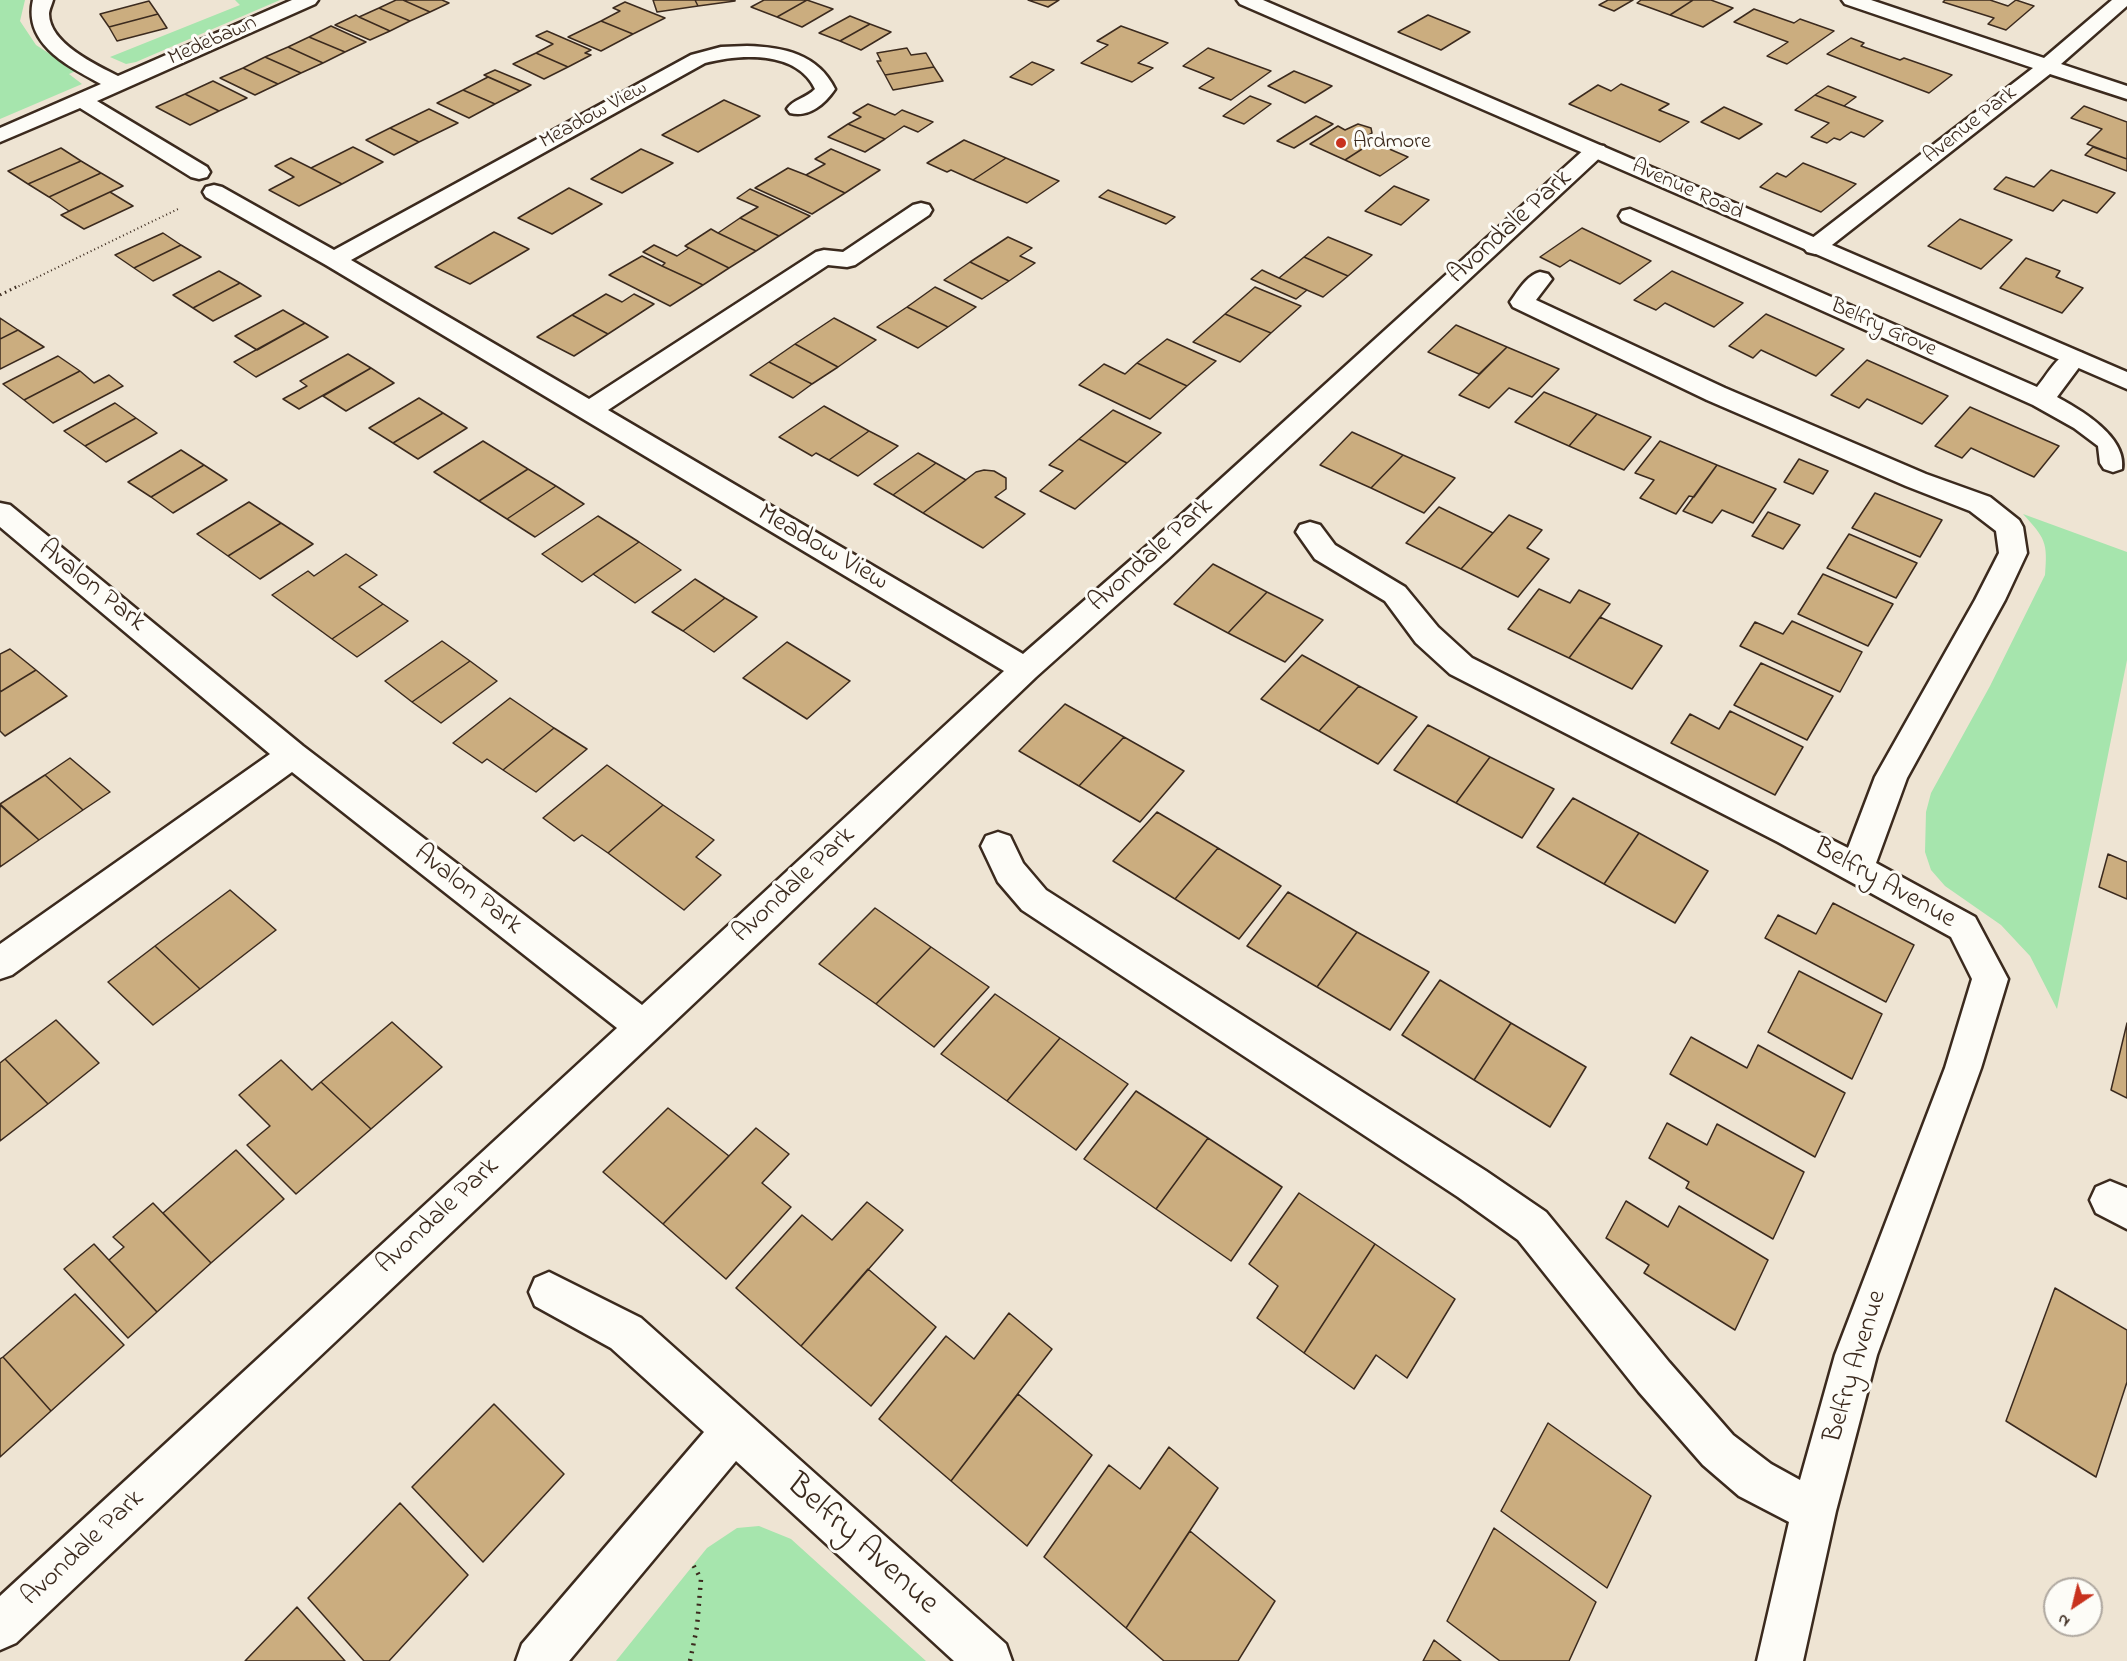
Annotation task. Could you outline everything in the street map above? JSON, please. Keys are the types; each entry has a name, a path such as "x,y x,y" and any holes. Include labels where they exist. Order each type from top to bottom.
{"street":[{"path":"43,0 40,21 46,38 78,62 117,84"},
{"name":"Medebawn","path":"0,136 308,0"},
{"name":"Avenue Road","path":"1247,0 2127,381"},
{"path":"1852,0 2127,93"},
{"name":"Avenue Park","path":"1815,247 2048,66 2123,0"},
{"name":"Meadow View","path":"334,260 698,58 734,52 776,54 803,63 823,79 825,89 816,100 797,109"},
{"path":"83,101 206,182"},
{"name":"Avondale Park","path":"0,1627 642,1027 774,907 1025,669 1158,552 1596,151"},
{"name":"Meadow View","path":"206,182 1025,669"},
{"path":"589,411 824,257 847,260 921,210"},
{"name":"Belfry Grove","path":"1630,216 2042,399 2083,422 2111,443 2113,463"},
{"path":"1540,279 1521,302 1716,394 1916,480 1980,504 2009,527 2013,553 1990,600 1891,777 1857,870"},
{"path":"2042,399 2073,358"},
{"name":"Avalon Park","path":"0,512 292,755 642,1027"},
{"name":"Belfry Avenue","path":"1310,532 1324,552 1395,594 1427,635 1461,666 1790,833 1963,927 1990,979 1963,1068 1856,1355 1815,1511 1780,1661"},
{"path":"0,964 292,755"},
{"path":"998,846 1010,872 1034,900 1462,1178 1532,1226 1654,1377 1718,1450 1755,1480 1815,1511"},
{"name":"Belfry Avenue","path":"549,1292 627,1333 989,1661"},
{"path":"539,1661 733,1431"}],"path":[{"path":"0,295 206,182"},
{"path":"664,1513 701,1579 697,1627 690,1661"}],"green space":[{"path":"0,0 25,0 20,21 36,45 76,71 69,74 82,84 0,119"},
{"path":"235,0 280,0 136,62 126,64 110,57 240,5"},
{"path":"2023,514 2127,552 2127,660 2057,1009 2030,956 2001,925 1945,886 1931,870 1925,852 1926,812 1931,793 1990,686 2045,575 2046,555 2043,541"},
{"path":"759,1526 791,1539 926,1661 616,1661 707,1548 737,1528"}],"building":[{"path":"396,0 403,0 430,12 410,21 379,8"},
{"path":"403,0 442,0 449,3 430,12"},
{"path":"653,0 695,0 698,6 657,12"},
{"path":"695,0 735,0 735,1 698,6"},
{"path":"764,0 807,0 777,17 751,7"},
{"path":"807,0 833,9 802,27 777,17"},
{"path":"1028,0 1059,0 1048,7"},
{"path":"1608,0 1633,0 1614,11 1599,5"},
{"path":"1641,0 1693,0 1670,15 1637,3"},
{"path":"1693,0 1711,0 1733,8 1703,27 1670,15"},
{"path":"1945,0 1990,0 2008,6 2016,0 2034,6 2006,30 1988,24 1994,18 1943,2"},
{"path":"149,1 158,14 109,27 100,14"},
{"path":"625,2 665,18 633,34 601,21 620,11 613,8"},
{"path":"379,8 410,21 390,31 359,17"},
{"path":"1754,9 1794,23 1800,19 1834,31 1787,64 1767,56 1788,42 1734,22"},
{"path":"158,14 167,28 117,41 109,27"},
{"path":"356,15 390,31 370,40 335,25"},
{"path":"1428,15 1470,32 1441,50 1398,32"},
{"path":"850,16 870,24 840,41 819,33"},
{"path":"601,21 633,34 601,51 568,37"},
{"path":"870,24 891,32 861,50 840,41"},
{"path":"331,26 366,42 345,52 309,37"},
{"path":"1121,26 1168,43 1138,63 1153,68 1132,82 1081,63 1108,45 1097,41"},
{"path":"547,31 591,50 585,53 591,55 568,67 536,53 553,44 536,36"},
{"path":"309,37 345,52 323,63 288,47"},
{"path":"1851,38 1864,43 1861,46 1952,75 1929,93 1827,54"},
{"path":"288,47 323,63 301,73 265,57"},
{"path":"907,48 911,55 926,53 934,67 885,75 877,61 881,61 877,53"},
{"path":"1208,48 1271,71 1231,100 1199,88 1214,78 1183,66"},
{"path":"536,53 568,67 544,79 513,64"},
{"path":"265,57 301,73 278,84 243,68"},
{"path":"1032,62 1054,70 1032,85 1010,77"},
{"path":"934,67 943,81 893,90 885,75"},
{"path":"243,68 278,84 255,95 220,78"},
{"path":"495,70 531,85 520,91 484,75"},
{"path":"1294,71 1332,86 1305,103 1268,86"},
{"path":"488,77 520,91 495,104 463,90"},
{"path":"213,81 247,98 219,111 185,94"},
{"path":"1621,84 1669,104 1659,110 1689,122 1660,142 1569,104 1598,85 1611,91"},
{"path":"1828,86 1856,97 1844,106 1815,95"},
{"path":"463,90 495,104 469,118 437,103"},
{"path":"185,94 219,111 190,125 156,107"},
{"path":"1815,95 1883,121 1864,137 1851,132 1840,140 1834,138 1827,143 1811,137 1829,123 1795,110"},
{"path":"1250,96 1271,104 1244,124 1223,116"},
{"path":"724,100 760,116 698,152 662,135"},
{"path":"868,104 895,115 902,110 933,122 918,132 904,126 885,139 848,124 861,117 853,113"},
{"path":"2084,106 2127,122 2127,159 2087,144 2102,129 2071,118"},
{"path":"1724,107 1762,124 1739,139 1701,122"},
{"path":"429,109 458,123 419,142 390,128"},
{"path":"1316,116 1333,124 1294,148 1277,141"},
{"path":"848,124 885,139 865,152 828,137"},
{"name":"Ardmore","path":"1358,124 1371,128 1372,133 1364,138 1373,142 1345,160 1310,144 1338,126 1345,130"},
{"path":"390,128 419,142 394,155 366,140"},
{"path":"964,140 1006,158 973,180 927,163"},
{"path":"1373,142 1408,157 1380,176 1345,160"},
{"path":"353,147 383,162 342,184 311,168"},
{"path":"2093,147 2127,159 2127,171 2085,155"},
{"path":"61,148 81,161 28,184 8,171"},
{"path":"641,149 673,163 622,193 591,179"},
{"path":"831,149 880,170 845,193 806,175 825,164 815,159"},
{"path":"291,158 342,184 299,206 269,190 294,177 275,166"},
{"path":"1006,158 1059,181 1027,203 973,180"},
{"path":"81,161 101,173 49,197 28,184"},
{"path":"1803,163 1856,184 1821,212 1760,187 1777,173 1786,177"},
{"path":"788,168 845,193 812,214 755,188"},
{"path":"2051,170 2115,193 2097,213 2063,200 2053,211 1994,189 2006,177 2034,187"},
{"path":"101,173 123,186 69,211 49,197"},
{"path":"1394,186 1429,200 1401,225 1365,211"},
{"path":"569,188 602,204 552,234 518,218"},
{"path":"750,189 810,216 779,236 740,218 758,207 737,198"},
{"path":"1108,190 1175,217 1166,224 1099,197"},
{"path":"110,192 133,206 84,229 61,215"},
{"path":"740,218 779,236 756,251 718,233"},
{"path":"1960,219 2012,240 1981,269 1928,246"},
{"path":"1582,228 1651,261 1620,284 1570,260 1560,267 1540,257"},
{"path":"711,229 756,251 729,268 685,246"},
{"path":"494,232 529,249 470,284 435,267"},
{"path":"163,233 181,245 134,268 115,255"},
{"path":"1008,237 1032,248 1020,256 1035,263 1009,281 970,262"},
{"path":"1328,237 1372,255 1348,276 1304,257"},
{"path":"181,245 201,257 153,281 134,268"},
{"path":"654,245 677,256 689,248 729,268 703,285 662,266 665,263 643,252"},
{"path":"642,256 703,285 670,306 609,275"},
{"path":"1304,257 1348,276 1323,297 1279,278"},
{"path":"2026,258 2060,271 2056,277 2083,288 2062,313 2000,288"},
{"path":"970,262 1009,281 982,299 944,280"},
{"path":"1262,270 1307,290 1296,299 1251,279"},
{"path":"219,271 240,283 193,308 173,295"},
{"path":"1672,271 1743,303 1714,327 1665,303 1656,310 1634,300"},
{"path":"240,283 261,296 213,321 193,308"},
{"path":"935,287 976,307 948,327 907,307"},
{"path":"1255,287 1301,306 1271,333 1225,314"},
{"path":"606,294 622,302 634,294 654,304 608,334 572,315"},
{"path":"907,307 948,327 918,348 877,327"},
{"path":"283,310 305,323 257,350 235,336"},
{"path":"1225,314 1271,333 1240,362 1193,342"},
{"path":"1766,314 1844,349 1816,376 1761,350 1753,358 1729,346"},
{"path":"572,315 608,334 574,356 537,337"},
{"path":"0,318 18,330 0,339"},
{"path":"834,318 876,340 838,367 795,344"},
{"path":"305,323 328,337 256,377 234,362"},
{"path":"1456,325 1507,347 1479,374 1428,352"},
{"path":"18,330 44,347 0,369 0,339"},
{"path":"1167,339 1216,361 1187,386 1137,363"},
{"path":"795,344 838,367 812,384 769,362"},
{"path":"1507,347 1559,369 1532,397 1509,388 1489,408 1459,395"},
{"path":"348,354 371,368 299,409 283,399 307,386 300,381"},
{"path":"58,356 80,371 24,400 3,384"},
{"path":"1867,360 1948,396 1922,424 1867,399 1859,408 1831,395"},
{"path":"769,362 812,384 793,398 750,375"},
{"path":"1137,363 1187,386 1150,419 1079,385 1104,364 1125,374"},
{"path":"371,368 394,383 346,411 323,396"},
{"path":"80,371 94,383 109,375 123,386 53,423 24,400"},
{"path":"1544,392 1597,414 1569,446 1515,422"},
{"path":"419,398 443,413 393,443 369,428"},
{"path":"115,403 136,418 85,446 64,431"},
{"path":"824,406 869,431 829,460 816,453 812,456 779,437"},
{"path":"1970,407 2059,446 2034,477 1971,448 1962,458 1935,446"},
{"path":"1113,410 1161,433 1127,463 1079,439"},
{"path":"443,413 467,428 418,459 393,443"},
{"path":"1597,414 1651,437 1624,470 1569,446"},
{"path":"136,418 157,433 106,462 85,446"},
{"path":"869,431 898,446 858,476 829,460"},
{"path":"1352,432 1403,455 1371,488 1320,465"},
{"path":"1079,439 1127,463 1075,509 1040,491 1063,471 1049,465"},
{"path":"483,441 528,469 479,501 434,472"},
{"path":"1660,441 1717,465 1694,497 1689,496 1676,514 1640,498 1654,480 1635,473"},
{"path":"181,450 204,465 151,497 128,482"},
{"path":"918,453 936,463 893,495 874,484"},
{"path":"1403,455 1455,478 1424,513 1371,488"},
{"path":"1799,459 1828,471 1813,494 1784,482"},
{"path":"936,463 966,480 923,513 893,495"},
{"path":"204,465 227,480 173,513 151,497"},
{"path":"1717,465 1776,489 1753,523 1722,510 1712,523 1683,511"},
{"path":"528,469 556,486 507,519 479,501"},
{"path":"994,471 1006,478 1006,489 995,497 1025,514 983,548 923,513 976,472"},
{"path":"556,486 584,504 535,537 507,519"},
{"path":"1875,493 1942,520 1920,557 1852,528"},
{"path":"249,502 281,523 228,556 197,534"},
{"path":"1439,507 1493,533 1461,569 1406,543"},
{"path":"1768,512 1800,525 1783,549 1752,536"},
{"path":"1509,515 1542,530 1527,548 1549,559 1518,597 1461,569"},
{"path":"598,516 639,542 582,582 542,554"},
{"path":"281,523 313,544 260,579 228,556"},
{"path":"1849,534 1917,563 1896,598 1827,568"},
{"path":"639,542 681,570 635,603 593,574"},
{"path":"346,554 377,575 359,587 383,604 332,639 272,595 308,571 314,576"},
{"path":"1213,564 1267,592 1228,633 1174,604"},
{"path":"1823,574 1893,604 1868,646 1798,614"},
{"path":"695,579 725,598 683,631 652,612"},
{"path":"1539,589 1570,603 1579,590 1610,604 1569,658 1508,629"},
{"path":"1267,592 1323,620 1285,662 1228,633"},
{"path":"725,598 757,617 714,652 683,631"},
{"path":"383,604 408,621 357,657 332,639"},
{"path":"1600,617 1662,646 1632,689 1569,658"},
{"path":"1792,621 1862,652 1840,692 1740,646 1755,622 1783,634"},
{"path":"442,641 470,661 412,702 385,681"},
{"path":"787,642 850,681 807,719 743,678"},
{"path":"10,649 36,670 0,692 0,654"},
{"path":"1302,655 1359,686 1319,731 1261,699"},
{"path":"470,661 497,681 441,723 412,702"},
{"path":"1761,663 1833,696 1807,740 1734,705"},
{"path":"36,670 67,696 5,736 0,731 0,692"},
{"path":"1359,686 1417,717 1378,764 1319,731"},
{"path":"510,698 554,728 503,770 487,759 482,763 453,743"},
{"path":"1065,704 1124,737 1079,786 1019,751"},
{"path":"1730,711 1803,747 1775,795 1671,743 1690,714 1719,729"},
{"path":"1428,725 1490,757 1456,803 1394,770"},
{"path":"554,728 587,749 536,792 503,770"},
{"path":"1124,737 1184,771 1140,822 1079,786"},
{"path":"1490,757 1554,789 1522,838 1456,803"},
{"path":"70,758 110,792 83,810 45,775"},
{"path":"607,765 663,805 608,853 582,835 574,841 543,818"},
{"path":"45,775 83,810 39,840 0,804"},
{"path":"1573,798 1639,833 1604,884 1537,847"},
{"path":"0,805 39,840 0,867"},
{"path":"663,805 714,840 696,857 721,875 684,910 608,853"},
{"path":"1157,812 1218,848 1175,899 1113,861"},
{"path":"1639,833 1708,871 1675,923 1604,884"},
{"path":"1218,848 1281,886 1239,939 1175,899"},
{"path":"2108,854 2127,862 2127,899 2099,887"},
{"path":"230,890 276,930 200,989 155,946"},
{"path":"1288,892 1357,932 1317,987 1247,946"},
{"path":"1833,903 1914,945 1886,1002 1765,938 1778,915 1816,934"},
{"path":"875,908 931,947 876,1004 819,964"},
{"path":"1357,932 1429,972 1390,1030 1317,987"},
{"path":"155,946 200,989 153,1025 108,982"},
{"path":"931,947 989,987 934,1047 876,1004"},
{"path":"1799,971 1882,1014 1852,1079 1768,1032"},
{"path":"1440,980 1511,1023 1474,1080 1402,1035"},
{"path":"995,994 1060,1038 1007,1101 941,1054"},
{"path":"56,1020 99,1063 48,1104 5,1059"},
{"path":"392,1022 442,1067 371,1129 321,1082"},
{"path":"1511,1023 1586,1067 1550,1127 1474,1080"},
{"path":"2127,1023 2127,1098 2111,1090"},
{"path":"1691,1037 1747,1068 1758,1045 1845,1093 1815,1157 1670,1074"},
{"path":"1060,1038 1128,1084 1076,1150 1007,1101"},
{"path":"5,1059 48,1104 0,1141 0,1063"},
{"path":"281,1060 312,1090 321,1082 371,1129 296,1194 247,1145 270,1126 239,1095"},
{"path":"1136,1091 1208,1138 1156,1209 1084,1159"},
{"path":"668,1108 729,1156 663,1224 603,1172"},
{"path":"1667,1123 1707,1145 1717,1124 1804,1172 1773,1239 1686,1188 1689,1182 1649,1158"},
{"path":"756,1128 789,1154 762,1183 791,1207 726,1279 663,1224"},
{"path":"1208,1138 1282,1187 1231,1261 1156,1209"},
{"path":"236,1150 284,1199 211,1263 163,1213"},
{"path":"1299,1193 1375,1244 1304,1353 1257,1318 1278,1286 1249,1264"},
{"path":"1626,1201 1668,1227 1679,1206 1768,1260 1735,1330 1644,1273 1649,1265 1606,1238"},
{"path":"867,1202 903,1230 801,1346 736,1288 802,1215 832,1240"},
{"path":"153,1203 211,1263 157,1312 109,1260 124,1247 113,1237"},
{"path":"94,1244 157,1312 128,1338 64,1269"},
{"path":"1375,1244 1455,1299 1407,1378 1376,1355 1354,1389 1304,1353"},
{"path":"868,1269 936,1327 871,1406 801,1346"},
{"path":"2055,1288 2127,1330 2127,1382 2096,1477 2006,1421"},
{"path":"75,1294 124,1345 51,1411 3,1357"},
{"path":"1009,1313 1052,1349 951,1481 879,1419 946,1336 974,1359"},
{"path":"3,1357 51,1411 0,1457 0,1359"},
{"path":"1018,1394 1092,1455 1027,1546 951,1481"},
{"path":"494,1404 564,1474 483,1562 412,1487"},
{"path":"1548,1423 1651,1496 1607,1588 1501,1511"},
{"path":"1169,1447 1218,1488 1126,1628 1044,1557 1109,1465 1140,1489"},
{"path":"400,1503 468,1575 389,1661 364,1661 308,1598"},
{"path":"1494,1528 1596,1602 1569,1661 1500,1661 1447,1621"},
{"path":"1190,1531 1275,1601 1238,1661 1164,1661 1126,1628"},
{"path":"297,1607 345,1661 245,1661"},
{"path":"1434,1640 1461,1661 1423,1661"}],"place":[{"name":"Ardmore","path":"1341,143"}]}
